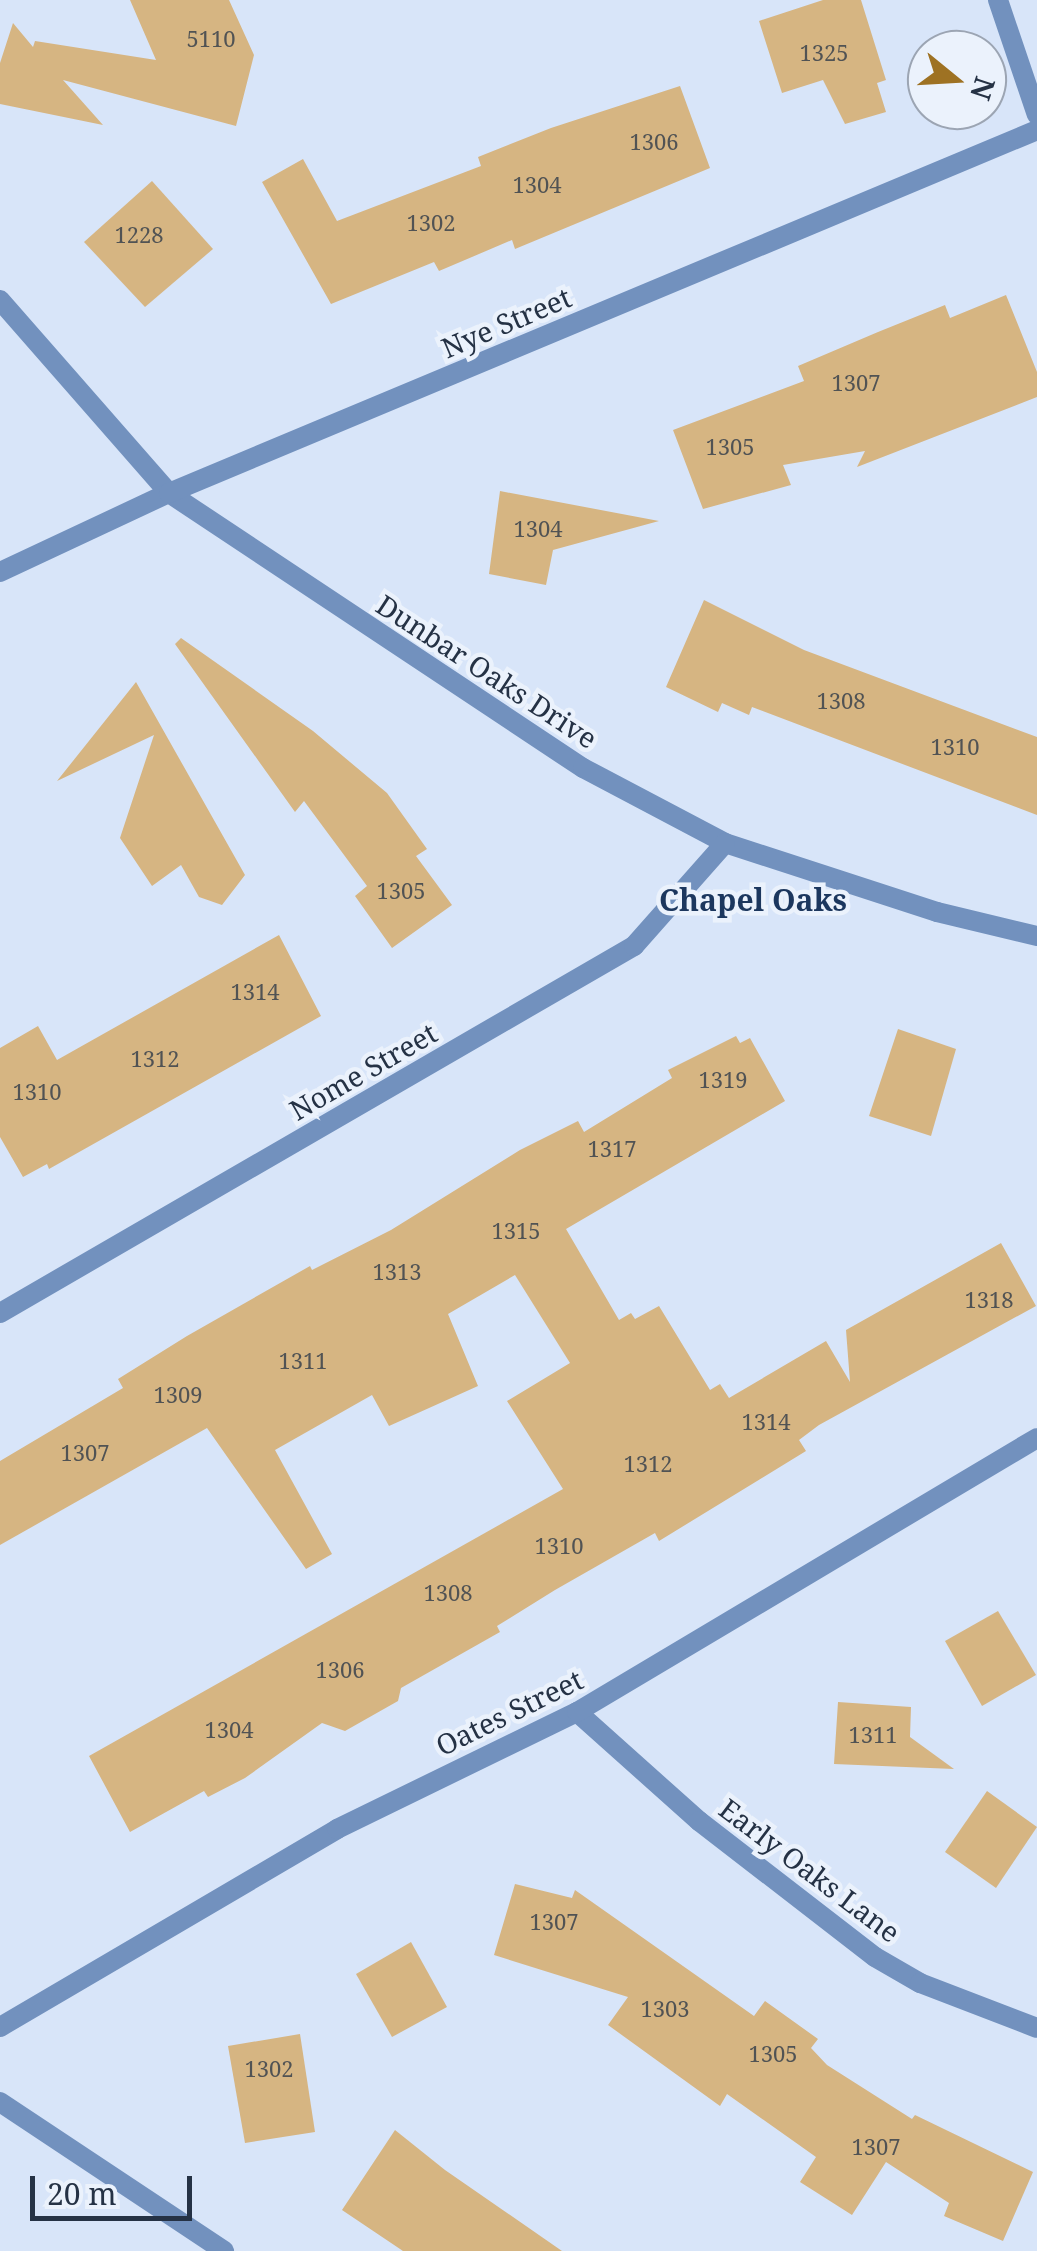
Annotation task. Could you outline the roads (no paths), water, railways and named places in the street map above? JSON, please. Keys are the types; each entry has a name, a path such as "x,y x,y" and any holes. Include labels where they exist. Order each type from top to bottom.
{"street":[{"path":"998,0 1037,114"},
{"name":"Nye Street","path":"0,572 169,493 1037,130"},
{"name":"Dunbar Oaks Drive","path":"0,300 169,493 583,768 725,844 937,912 1037,936"},
{"name":"Nome Street","path":"0,1312 634,946 725,844"},
{"name":"Oates Street","path":"0,2026 337,1829 577,1712 1037,1438"},
{"name":"Early Oaks Lane","path":"577,1712 699,1821 875,1957 920,1982 1037,2028"},
{"path":"0,2102 224,2251"}],"district":[{"name":"Chapel Oaks","path":"753,900"}]}
